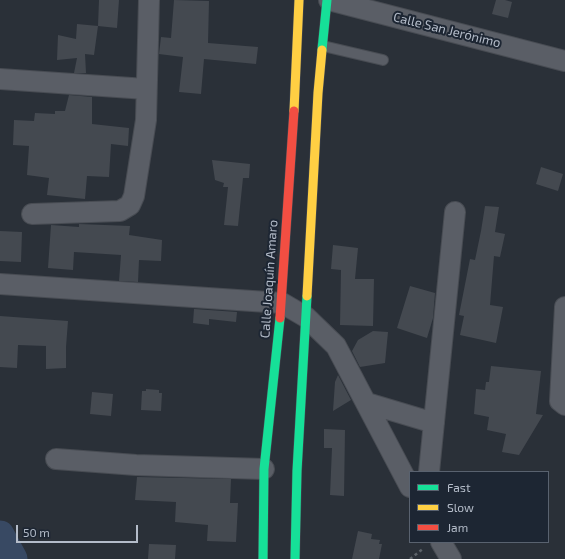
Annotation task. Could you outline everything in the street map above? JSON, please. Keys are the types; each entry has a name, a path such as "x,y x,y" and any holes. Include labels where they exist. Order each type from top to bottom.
{"main road":[{"name":"Calle Joaquín Amaro","path":"263,559 264,469 282,303 290,159 297,72 299,0"},
{"path":"300,557 297,471 318,100 328,0"}],"street":[{"path":"32,214 120,211 130,205 134,196 142,154 146,120 149,0"},
{"name":"Calle San Jerónimo","path":"328,0 565,61"},
{"path":"0,79 146,89"},
{"path":"430,471 455,212"},
{"path":"0,284 282,303 306,317 336,346 409,485"},
{"path":"565,307 560,401 565,405"},
{"path":"367,403 434,423"},
{"path":"56,459 136,466 264,469"},
{"path":"434,544 451,559"}],"lane":[{"path":"323,46 383,60"}],"path":[{"path":"410,559 434,544"}],"building":[{"path":"99,0 119,0 117,28 98,26"},
{"path":"174,0 209,1 208,43 258,47 256,64 204,59 201,94 179,92 183,57 159,54 161,37 171,38"},
{"path":"496,0 512,2 508,18 492,14"},
{"path":"77,24 98,26 94,55 85,54 86,73 74,73 77,58 57,60 58,35 76,39"},
{"path":"69,95 92,97 92,124 129,128 128,146 111,144 109,177 87,176 85,199 47,195 49,178 27,175 29,146 13,145 14,120 34,121 35,113 55,114 55,111 65,111"},
{"path":"212,160 250,164 249,178 243,178 238,226 224,225 228,187 223,187 224,183 215,180"},
{"path":"541,167 563,174 558,191 536,184"},
{"path":"485,206 499,207 495,232 505,234 500,257 494,256 490,305 503,307 496,343 460,335 464,316 459,315 470,259 475,260"},
{"path":"79,224 130,226 129,235 162,240 161,261 139,260 138,282 119,281 121,255 74,252 73,270 48,268 51,225 79,227"},
{"path":"0,231 22,232 21,262 0,261"},
{"path":"333,245 358,248 355,279 374,279 373,326 340,325 341,270 331,269"},
{"path":"410,286 435,293 433,318 427,338 397,328"},
{"path":"194,309 237,312 236,322 209,319 209,325 193,323"},
{"path":"0,316 68,321 66,368 46,369 46,346 18,345 17,368 0,367"},
{"path":"373,331 388,332 385,363 360,367 352,351 358,340"},
{"path":"491,366 541,371 536,414 543,415 519,455 502,452 506,434 487,430 489,417 474,414 476,389 485,390 486,382 489,382"},
{"path":"338,375 351,400 333,411 335,382"},
{"path":"146,389 159,390 159,393 162,393 161,411 141,410 142,391 146,391"},
{"path":"92,392 113,394 111,416 90,414"},
{"path":"324,429 345,430 344,496 330,495 332,448 324,448"},
{"path":"137,477 231,479 230,503 238,503 236,542 207,541 208,525 175,522 176,502 135,500"},
{"path":"358,531 372,534 371,539 380,540 379,544 382,544 379,559 352,559"},
{"path":"149,544 176,545 175,559 148,559"}],"waterway":[{"path":"0,535 13,559"}],"traffic: fast":[{"path":"322,50 327,0"},
{"path":"295,559 297,471 307,296"},
{"path":"263,559 264,469 280,318"}],"traffic: slow":[{"path":"294,111 299,0"},
{"path":"307,296 318,93 322,50"}],"traffic: jam":[{"path":"280,318 294,111"}]}
